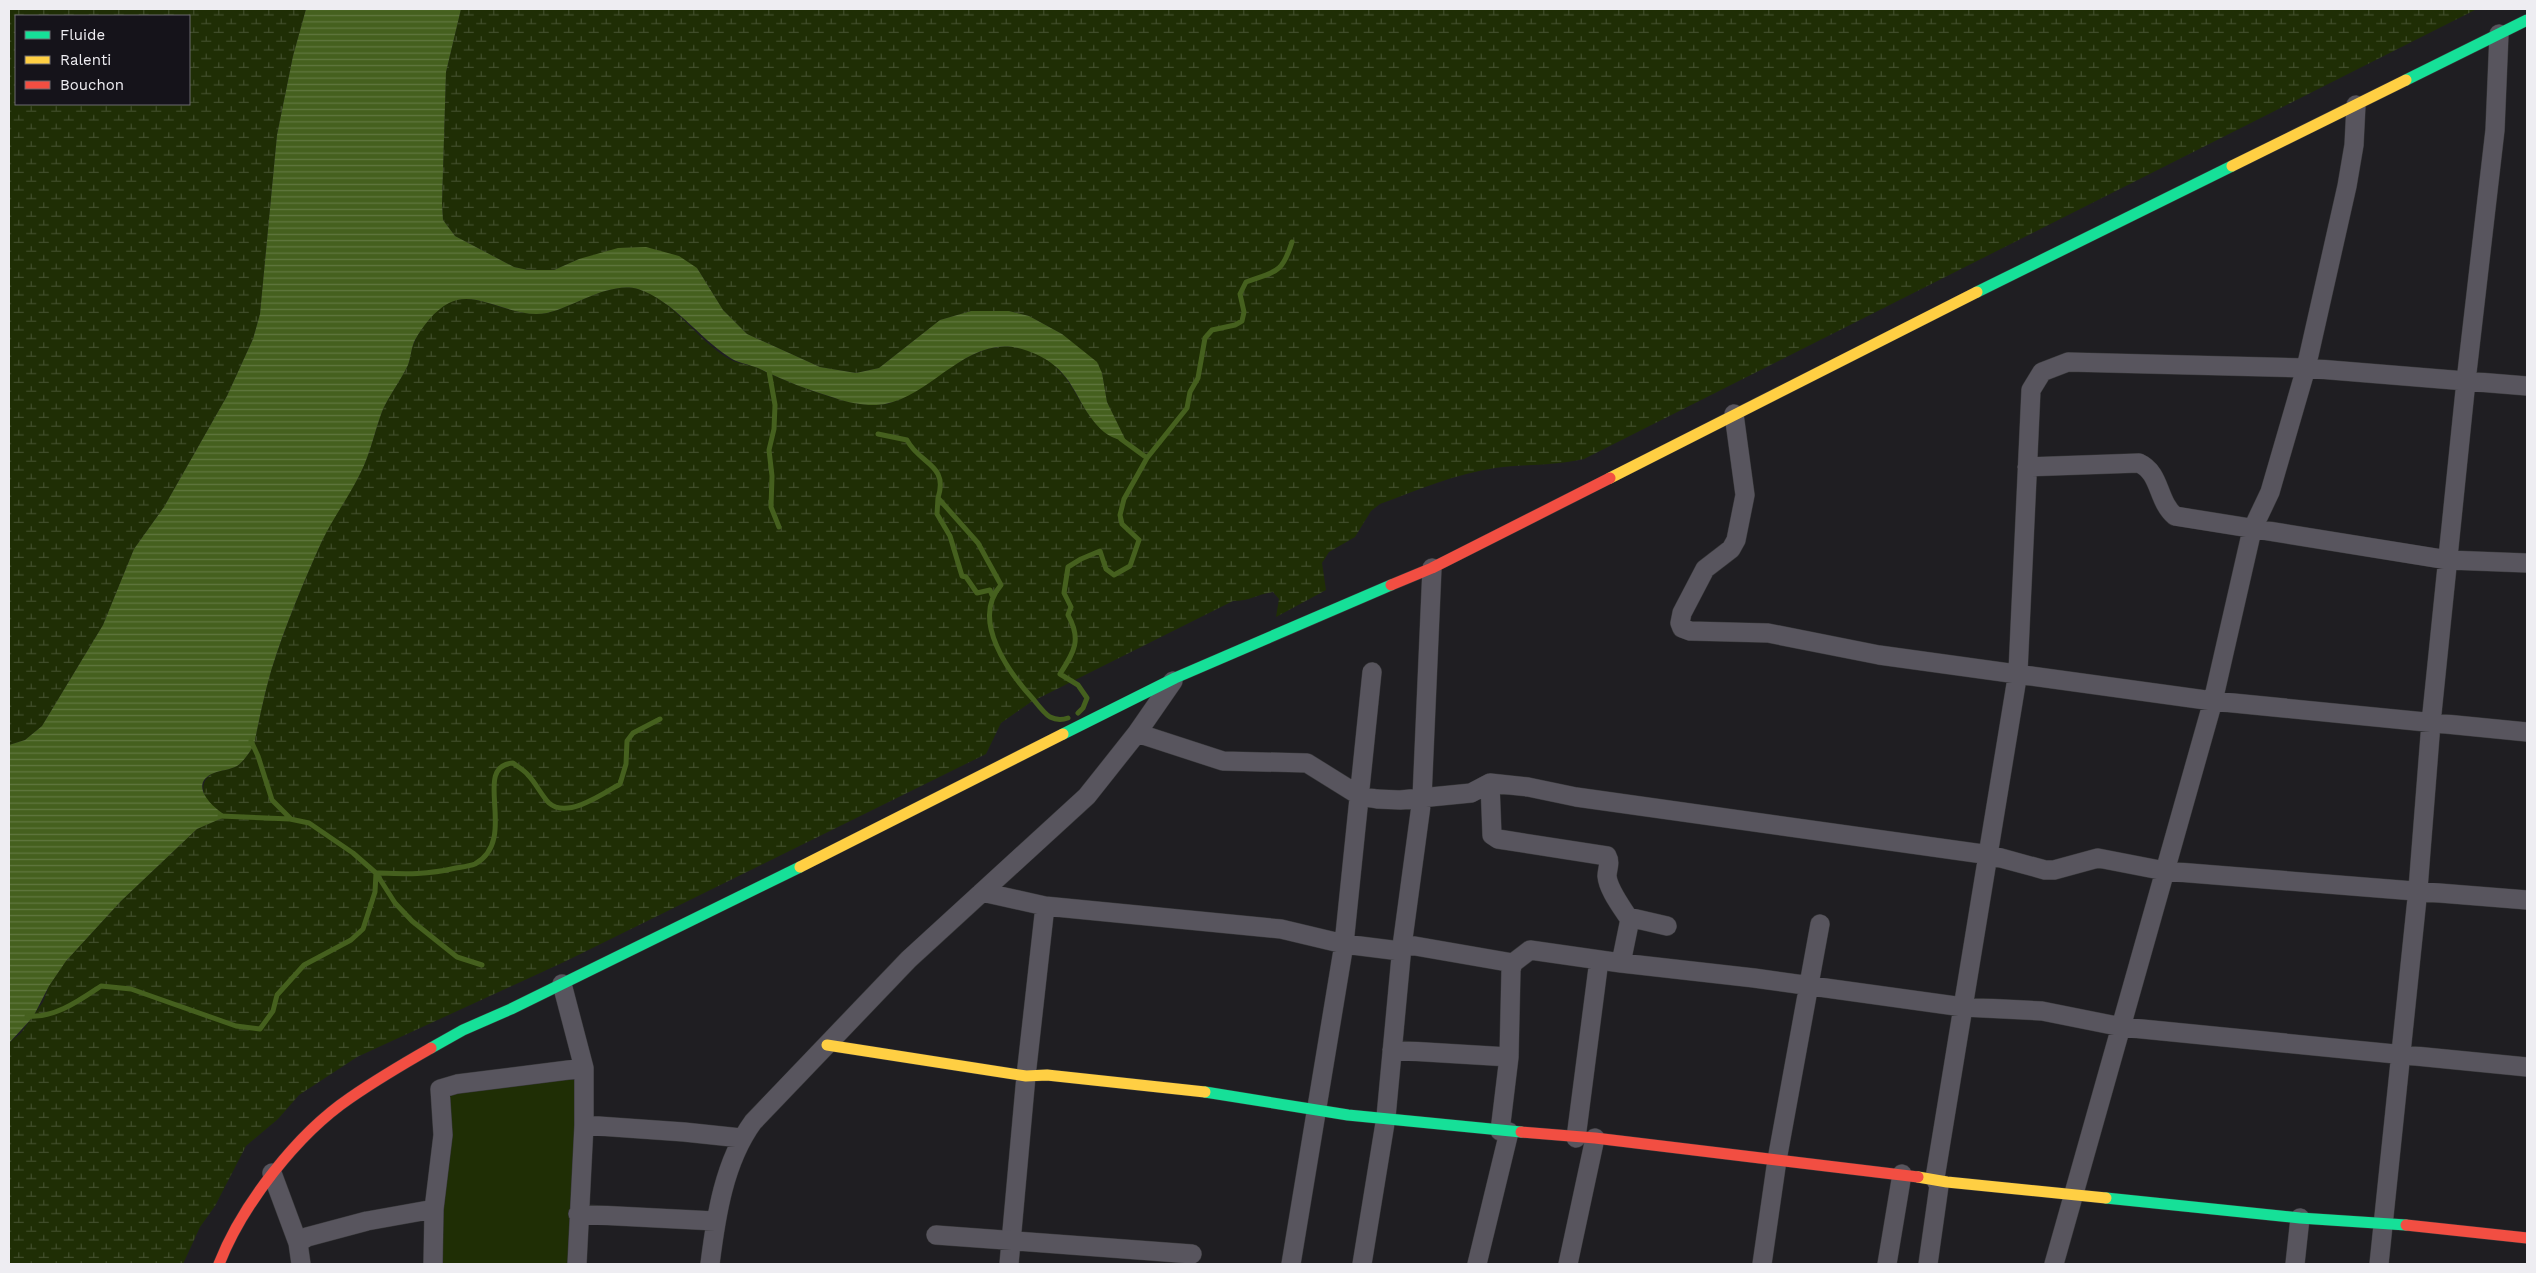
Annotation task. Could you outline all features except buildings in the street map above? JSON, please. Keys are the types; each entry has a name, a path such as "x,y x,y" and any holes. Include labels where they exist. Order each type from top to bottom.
{"street":[{"path":"219,1264 239,1222 272,1173 305,1137 348,1099 408,1061 463,1030 562,984 1176,678 1432,568 1734,414 2527,20"},
{"path":"2379,1264 2418,889 2431,723 2466,381 2495,130 2499,34"},
{"path":"2054,1264 2213,701 2252,530 2270,492 2306,368 2347,186 2354,145 2356,104"},
{"path":"1928,1264 1939,1186 1935,1178 1962,1007 1990,855 2018,672 2031,390 2042,372 2068,362 2306,368 2527,386"},
{"path":"1734,414 1745,496 1736,540 1731,549 1705,569 1682,613 1680,623 1682,628 1690,631 1768,633 1879,654 2018,672 2213,701 2527,732"},
{"path":"2028,467 2139,463 2154,474 2166,508 2175,516 2252,530 2448,560 2527,563"},
{"path":"1362,1264 1386,1118 1402,946 1422,798 1432,568"},
{"path":"1291,1264 1344,944 1372,672"},
{"path":"710,1264 715,1221 741,1138 769,1104 903,966 1088,796 1137,733 1176,678"},
{"path":"1137,733 1223,760 1307,763 1360,796 1400,800 1422,798 1471,793 1490,783 1528,787 1576,797 1990,855 2045,870 2098,858 2165,871 2418,889 2527,900"},
{"path":"1490,783 1492,835 1498,839 1607,856 1609,860 1607,877 1630,919 1621,963"},
{"path":"982,892 1045,906 1281,929 1344,944 1400,951 1402,946"},
{"path":"1009,1264 1026,1076 1045,906"},
{"path":"1630,919 1667,926"},
{"path":"1762,1264 1777,1160 1820,924"},
{"path":"1402,946 1421,947 1513,963"},
{"path":"1477,1264 1505,1131 1510,1057 1511,970 1513,963 1530,950 1621,963 1754,978 1962,1007 2042,1011 2122,1027 2400,1056 2527,1067"},
{"path":"1576,1138 1599,960"},
{"path":"562,984 584,1068 584,1125 576,1264"},
{"path":"827,1045 1026,1076 1047,1075 1190,1090 1316,1111 1576,1138 1595,1138 2074,1196 2300,1218 2383,1222 2527,1238"},
{"path":"1392,1050 1510,1057"},
{"path":"433,1264 434,1210 443,1136 440,1089 457,1084 584,1068"},
{"path":"584,1125 741,1138"},
{"path":"1568,1264 1595,1138"},
{"path":"272,1173 298,1243 301,1264"},
{"path":"1887,1264 1902,1174"},
{"path":"298,1243 307,1237 367,1221 434,1210"},
{"path":"578,1214 715,1221"},
{"path":"2295,1264 2300,1218"},
{"path":"936,1235 1011,1239 1192,1254"}],"green space":[{"path":"9,9 306,9 293,56 277,135 260,314 253,339 227,396 164,507 134,549 103,625 42,726 25,740 9,745"},
{"path":"461,9 2477,9 1584,459 1562,463 1495,468 1466,474 1380,504 1371,511 1355,537 1329,552 1322,563 1326,590 1276,617 1279,599 1273,592 1233,601 1031,702 1001,723 986,754 564,962 357,1057 299,1095 278,1119 246,1146 215,1206 200,1227 183,1264 9,1264 9,1043 21,1033 43,1002 49,986 66,961 121,901 197,829 226,816 213,808 206,799 203,789 206,780 214,773 237,766 254,745 271,671 308,573 327,531 360,473 383,409 408,365 418,336 429,319 443,306 459,299 471,299 520,312 547,313 604,291 627,287 638,289 664,303 720,354 733,361 758,368 824,395 847,402 869,405 890,403 907,395 973,355 990,348 1008,346 1027,350 1043,357 1055,366 1072,386 1093,420 1106,433 1126,442 1107,402 1102,373 1062,334 1029,316 1009,311 971,311 940,320 879,368 856,373 820,367 747,334 723,310 697,268 579,259 554,270 528,270 514,267 455,236 443,220 442,203 446,72"},
{"path":"578,1073 571,1264 437,1264 446,1093"}],"shaded area":[{"path":"306,9 461,9 446,72 442,203 443,220 455,236 514,267 528,270 554,270 579,259 618,248 646,247 679,256 697,268 723,310 747,334 820,367 856,373 879,368 940,320 971,311 1009,311 1029,316 1062,334 1097,362 1102,373 1107,402 1127,443 1106,434 1086,410 1066,377 1044,358 1028,351 1007,347 988,349 970,356 903,398 885,404 866,405 815,392 732,359 663,302 638,289 627,287 604,291 557,310 534,314 471,299 460,299 449,303 429,319 415,340 408,365 383,409 361,473 327,531 315,557 276,654 254,745 237,766 214,773 206,778 203,783 205,796 227,816 197,829 121,901 66,961 49,986 33,1017 9,1043 9,745 25,740 42,726 103,625 134,549 164,507 227,396 253,339 260,314 277,135 293,56"}],"waterway":[{"path":"1078,713 1083,708 1087,698 1078,685 1060,674 1069,659 1075,639 1075,632 1068,615 1071,607 1064,593 1068,567 1100,551 1106,569 1114,575 1130,566 1139,540 1122,524 1120,515 1124,499 1147,458 1187,408 1190,392 1198,378 1205,338 1212,330 1235,325 1242,321 1244,312 1240,294 1246,282 1271,273 1281,266 1292,242"},
{"path":"769,371 775,405 774,429 769,450 772,476 771,507 779,527"},
{"path":"878,434 907,440 912,448 936,471 940,487 938,498 978,543 1001,585 992,599 990,614 991,630 996,646 1004,661 1024,689 1050,717 1054,719 1068,718"},
{"path":"1121,439 1147,458"},
{"path":"938,498 937,514 950,536 962,576 966,577 977,593 990,590 992,595"},
{"path":"27,1016 47,1015 57,1012 101,986 131,989 236,1026 260,1029 273,1011 277,995 304,965 351,940 363,929 375,892 376,873 416,874 435,872 475,864 488,853 494,838 495,777 501,767 513,763 526,773 549,803 557,807 575,807 595,799 620,784 626,764 627,741 633,733 660,719"},
{"path":"251,741 258,756 272,800 290,818"},
{"path":"220,816 290,819 309,823 353,853 376,873 395,903 412,921 457,957 482,965"}],"traffic: fast":[{"path":"2406,80 2527,20"},
{"path":"1977,292 2232,166"},
{"path":"1063,734 1175,678 1391,585"},
{"path":"431,1048 463,1030 511,1009 800,867"},
{"path":"1205,1092 1348,1115 1521,1132"},
{"path":"2106,1198 2300,1218 2406,1225"}],"traffic: slow":[{"path":"2232,166 2406,80"},
{"path":"1610,478 1977,292"},
{"path":"800,867 1063,734"},
{"path":"827,1045 1026,1076 1047,1075 1205,1092"},
{"path":"1918,1177 1947,1182 2106,1198"}],"traffic: jam":[{"path":"1391,585 1432,568 1610,478"},
{"path":"219,1264 229,1241 257,1195 273,1172 310,1131 350,1098 431,1048"},
{"path":"1521,1132 1595,1138 1918,1177"},
{"path":"2406,1225 2527,1238"}]}
